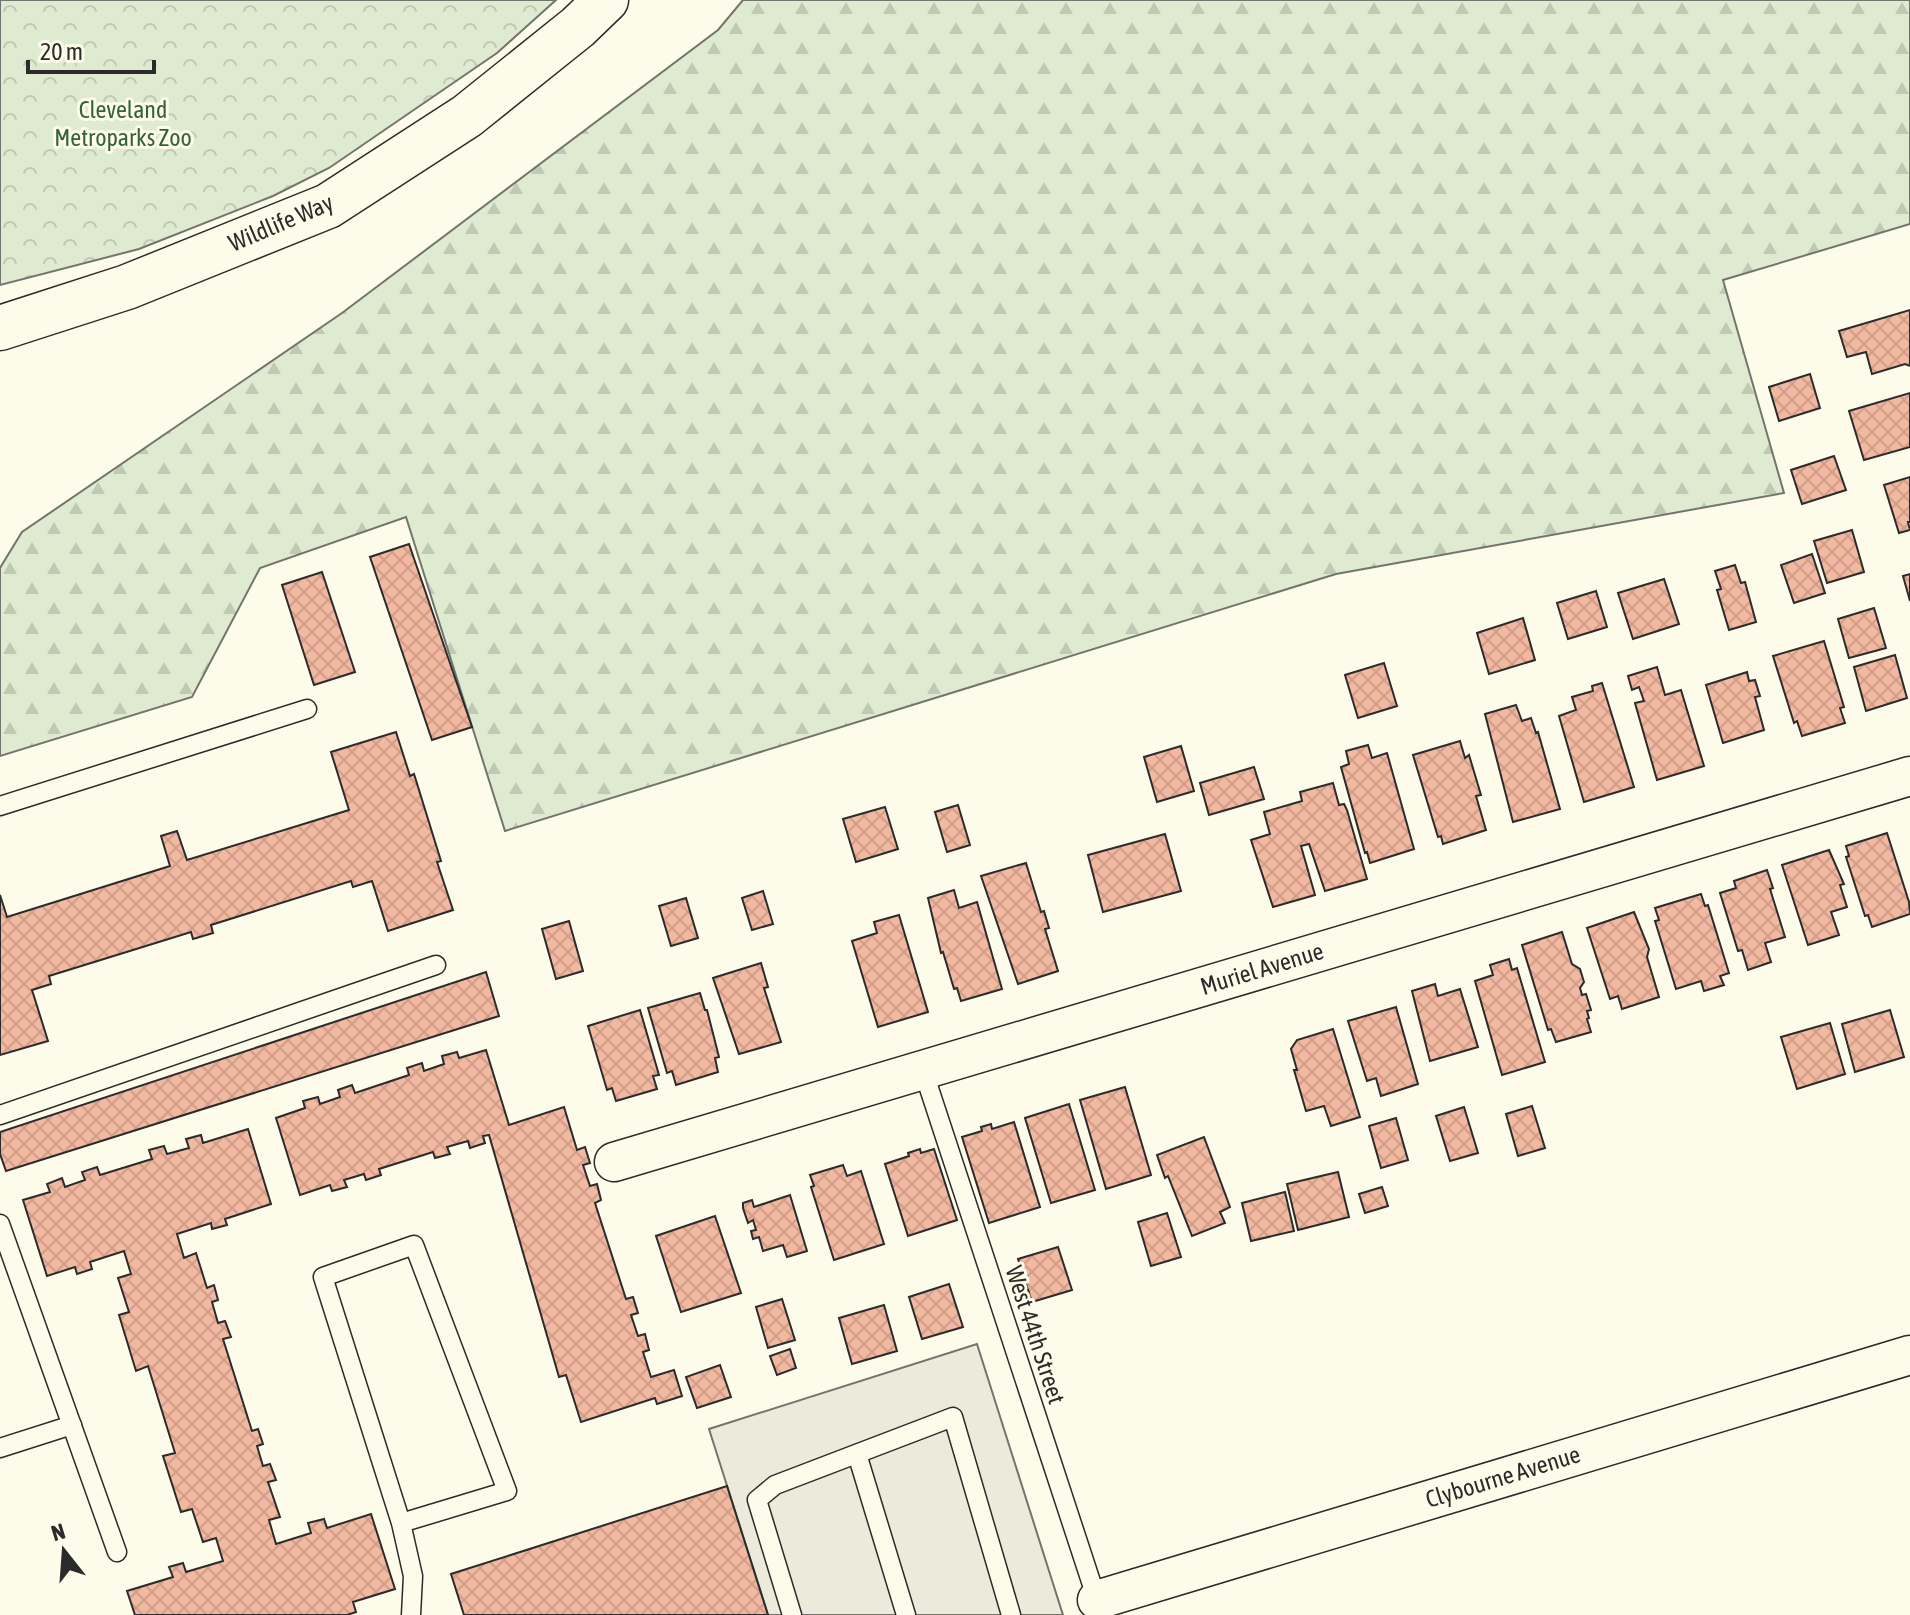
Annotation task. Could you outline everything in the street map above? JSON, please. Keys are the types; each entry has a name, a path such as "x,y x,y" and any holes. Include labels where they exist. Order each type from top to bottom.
{"street":[{"name":"Wildlife Way","path":"0,328 127,287 328,206 467,116 578,27 606,0"},
{"name":"Muriel Avenue","path":"614,1162 1910,776"},
{"name":"Clybourne Avenue","path":"1099,1607 1910,1355"}],"lane":[{"path":"0,806 307,709"},
{"path":"0,1115 436,965"},
{"name":"West 44th Street","path":"923,1070 1099,1607"},
{"path":"0,1224 117,1552"},
{"path":"401,1523 507,1491 414,1245 323,1277 401,1523 413,1576 411,1615"},
{"path":"792,1615 757,1500 775,1485 953,1417 1011,1615"},
{"path":"0,1448 72,1425"},
{"path":"857,1454 906,1615"}],"green space":[{"name":"Cleveland Metroparks Zoo","path":"0,0 556,0 497,53 329,168 273,196 139,249 0,285"},
{"path":"743,0 1910,0 1910,224 1723,280 1784,493 1336,574 505,831 406,517 260,568 192,697 0,756 0,568 22,532 342,313 718,30"}],"shaded area":[{"path":"977,1344 1063,1615 768,1615 709,1429"}],"building":[{"path":"1910,310 1910,366 1905,364 1872,374 1866,352 1847,357 1839,331"},
{"path":"1810,374 1820,408 1779,421 1769,387"},
{"path":"1910,393 1910,447 1864,460 1849,411"},
{"path":"1834,456 1846,490 1802,504 1791,470"},
{"path":"1910,477 1910,530 1899,533 1884,485"},
{"path":"1852,530 1864,572 1827,583 1814,541"},
{"path":"409,544 472,727 432,740 370,557"},
{"path":"1812,554 1825,593 1794,603 1781,565"},
{"path":"1735,565 1741,583 1745,582 1756,622 1729,630 1717,590 1721,589 1715,571"},
{"path":"322,572 355,672 314,685 282,585"},
{"path":"1910,574 1910,601 1903,576"},
{"path":"1664,579 1679,624 1633,639 1618,593"},
{"path":"1596,591 1607,627 1568,639 1557,603"},
{"path":"1874,608 1886,648 1849,658 1838,619"},
{"path":"1523,618 1535,660 1489,674 1477,633"},
{"path":"1824,641 1844,707 1840,708 1845,723 1802,736 1797,721 1794,723 1773,656"},
{"path":"1895,655 1907,698 1866,711 1854,667"},
{"path":"1384,663 1397,706 1358,718 1345,675"},
{"path":"1657,667 1665,695 1681,690 1704,766 1657,780 1635,703 1644,701 1639,687 1632,690 1628,676"},
{"path":"1747,672 1749,681 1755,680 1760,696 1755,697 1764,730 1723,743 1706,685"},
{"path":"1602,683 1634,787 1584,802 1559,716 1576,710 1572,697 1593,691 1592,686"},
{"path":"1516,705 1522,721 1531,718 1538,732 1560,809 1513,822 1485,714"},
{"path":"396,732 410,776 414,774 453,910 388,931 372,881 353,887 351,881 211,925 213,933 193,939 191,932 49,976 51,984 32,990 48,1041 0,1055 0,895 7,917 170,866 161,836 177,831 187,860 349,810 331,752"},
{"path":"1460,741 1465,758 1469,755 1481,795 1476,796 1486,830 1443,844 1441,836 1438,837 1413,755"},
{"path":"1368,745 1372,758 1387,753 1414,849 1370,863 1341,767 1349,764 1346,751"},
{"path":"1181,746 1194,791 1157,802 1144,757"},
{"path":"1254,767 1264,799 1209,815 1200,783"},
{"path":"1333,783 1339,805 1344,804 1347,810 1367,879 1325,891 1309,844 1301,846 1315,895 1273,907 1251,840 1270,834 1264,812 1302,801 1300,792"},
{"path":"958,805 970,845 947,852 935,812"},
{"path":"885,807 898,849 856,862 843,819"},
{"path":"1887,833 1910,914 1872,927 1868,915 1865,916 1846,857 1849,856 1846,846"},
{"path":"1165,834 1181,891 1103,912 1088,855"},
{"path":"1829,850 1844,884 1840,885 1847,907 1831,912 1839,935 1808,945 1782,865"},
{"path":"1026,863 1041,912 1044,911 1049,928 1045,929 1058,971 1018,984 981,876"},
{"path":"1767,870 1785,937 1765,943 1771,962 1748,970 1742,950 1738,951 1720,893 1736,888 1734,881"},
{"path":"954,890 959,908 977,902 1002,989 961,1001 941,953 928,898"},
{"path":"763,891 773,924 752,930 742,898"},
{"path":"1701,894 1705,906 1708,905 1729,973 1720,976 1724,985 1704,991 1701,981 1676,989 1655,921 1659,920 1655,908"},
{"path":"686,898 698,938 671,946 659,906"},
{"path":"1634,912 1649,949 1647,957 1659,997 1622,1009 1618,996 1610,999 1587,928"},
{"path":"899,915 928,1012 878,1027 852,941 877,933 874,922"},
{"path":"569,921 583,971 556,979 542,929"},
{"path":"1562,932 1572,964 1580,969 1584,982 1580,988 1582,995 1586,994 1591,1010 1587,1011 1587,1019 1591,1032 1556,1042 1551,1029 1548,1030 1522,945"},
{"path":"1509,959 1512,970 1517,968 1545,1062 1502,1075 1475,981 1493,975 1490,965"},
{"path":"761,963 768,987 764,988 781,1042 739,1054 713,978"},
{"path":"486,972 499,1016 6,1171 0,1154 0,1132"},
{"path":"1435,984 1438,996 1460,989 1478,1047 1430,1061 1412,991"},
{"path":"700,993 719,1057 715,1058 718,1072 676,1085 672,1071 667,1073 648,1008"},
{"path":"1396,1007 1418,1084 1381,1096 1376,1078 1367,1081 1348,1021"},
{"path":"640,1010 659,1075 653,1076 657,1089 616,1101 612,1088 607,1090 588,1026"},
{"path":"1890,1010 1904,1057 1855,1072 1842,1024"},
{"path":"1830,1023 1845,1074 1797,1089 1781,1037"},
{"path":"1333,1029 1360,1117 1331,1126 1324,1106 1306,1111 1291,1049 1297,1040"},
{"path":"486,1050 509,1125 564,1107 577,1150 585,1147 590,1163 583,1165 590,1186 597,1184 601,1200 595,1203 626,1299 633,1297 638,1313 631,1315 638,1336 645,1334 649,1350 643,1352 651,1377 674,1370 682,1396 657,1404 655,1398 581,1422 566,1375 559,1377 489,1135 483,1136 485,1143 470,1148 468,1141 447,1147 450,1154 435,1158 433,1152 379,1169 381,1175 366,1180 364,1174 344,1180 347,1187 332,1191 330,1185 300,1195 276,1118 305,1108 303,1101 318,1097 320,1104 340,1097 338,1090 352,1085 355,1093 409,1075 407,1068 422,1063 424,1071 444,1064 442,1056 457,1052 459,1058"},
{"path":"1125,1087 1151,1175 1106,1189 1080,1100"},
{"path":"1069,1104 1095,1190 1051,1203 1025,1118"},
{"path":"1532,1106 1545,1148 1518,1156 1506,1114"},
{"path":"1464,1107 1478,1153 1450,1161 1436,1116"},
{"path":"1396,1118 1408,1160 1381,1168 1369,1126"},
{"path":"1014,1122 1040,1207 989,1223 962,1137 982,1131 981,1127 991,1124 992,1129"},
{"path":"248,1129 271,1204 225,1219 227,1225 212,1229 211,1223 177,1234 184,1258 196,1253 207,1288 214,1285 218,1300 212,1302 218,1323 225,1321 231,1337 223,1339 252,1431 258,1429 263,1444 257,1446 263,1466 270,1464 276,1480 268,1482 280,1517 269,1520 276,1544 311,1533 308,1523 324,1519 327,1528 371,1514 395,1589 353,1602 356,1612 347,1615 135,1615 127,1591 173,1577 169,1567 183,1563 186,1572 223,1561 216,1538 203,1542 192,1509 181,1512 163,1456 175,1453 148,1366 136,1371 119,1315 129,1312 118,1278 131,1274 124,1251 90,1262 92,1269 77,1274 75,1267 47,1276 23,1200 50,1192 47,1184 62,1178 65,1187 85,1180 82,1172 97,1167 100,1175 152,1159 149,1150 164,1146 167,1154 189,1148 186,1139 201,1135 203,1143"},
{"path":"1204,1137 1230,1207 1220,1212 1225,1223 1192,1236 1157,1155"},
{"path":"920,1149 921,1153 934,1149 957,1220 908,1236 885,1164"},
{"path":"843,1165 847,1176 861,1171 884,1244 834,1260 810,1175"},
{"path":"1338,1172 1349,1217 1298,1230 1287,1184"},
{"path":"1382,1187 1388,1206 1365,1213 1359,1194"},
{"path":"1285,1192 1294,1231 1251,1241 1242,1203"},
{"path":"790,1195 807,1251 787,1257 783,1245 763,1251 759,1237 753,1239 751,1231 756,1230 753,1220 748,1223 743,1203 752,1200 754,1207"},
{"path":"1167,1213 1181,1257 1151,1266 1138,1222"},
{"path":"715,1216 741,1293 681,1312 656,1236"},
{"path":"1058,1247 1072,1290 1032,1302 1018,1259"},
{"path":"949,1284 963,1327 922,1339 909,1297"},
{"path":"782,1299 795,1340 768,1348 756,1307"},
{"path":"884,1305 897,1351 852,1364 839,1318"},
{"path":"790,1349 796,1368 777,1375 770,1356"},
{"path":"720,1365 731,1397 697,1408 686,1377"},
{"path":"727,1486 768,1615 464,1615 451,1574"}]}
